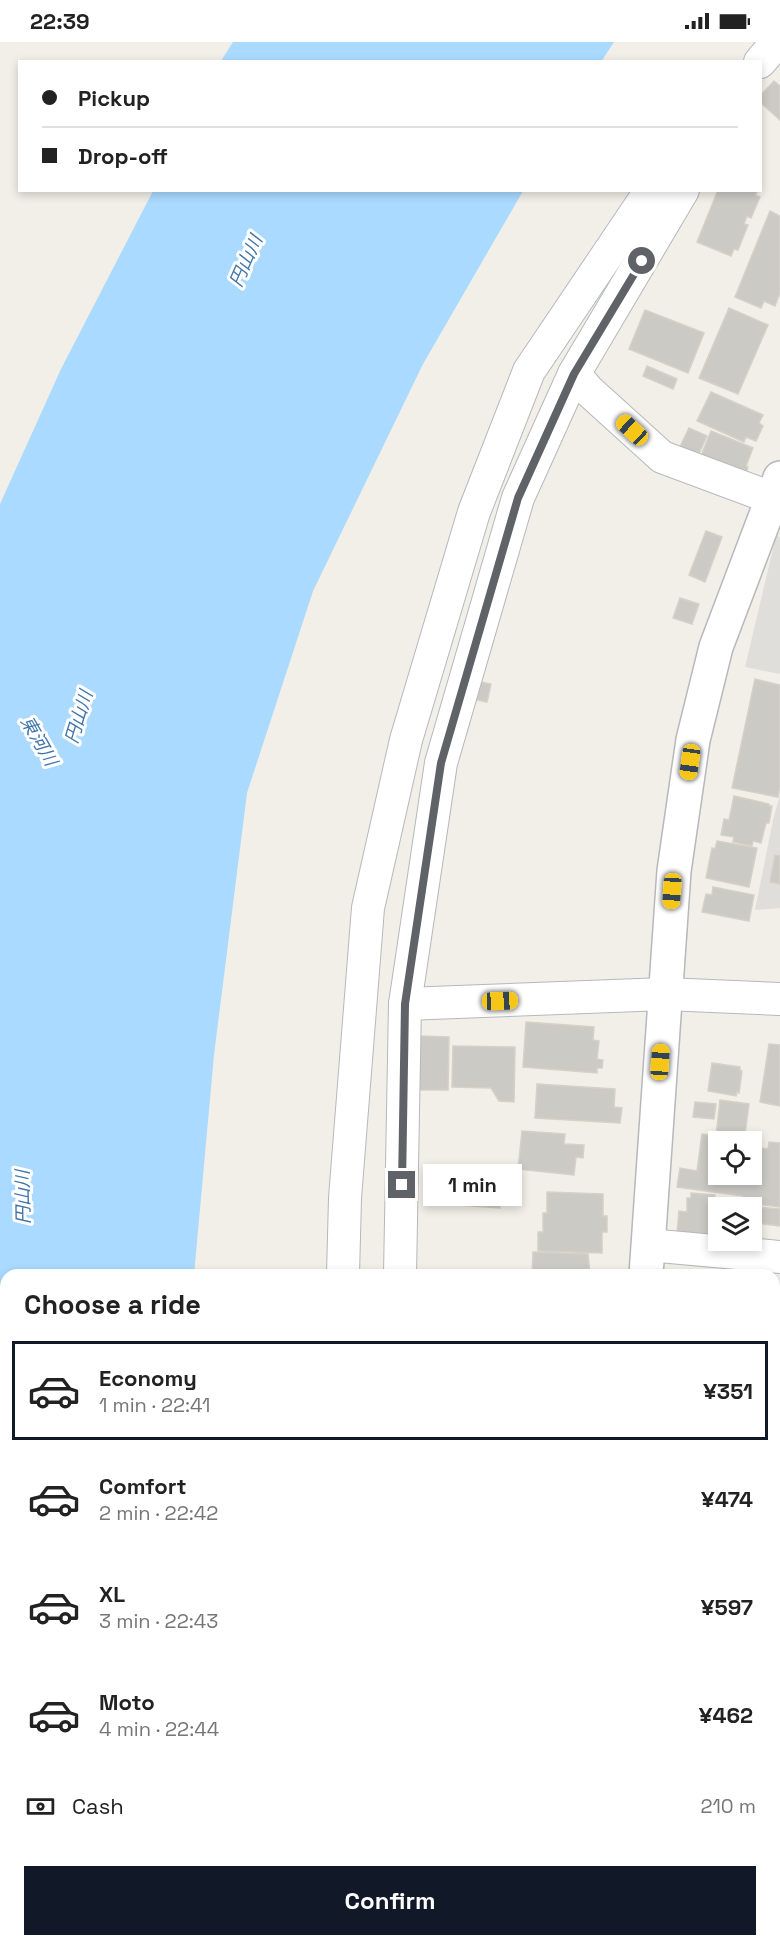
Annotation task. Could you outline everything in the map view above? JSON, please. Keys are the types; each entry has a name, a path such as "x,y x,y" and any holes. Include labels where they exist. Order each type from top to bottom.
{"street":[{"path":"762,60 777,42"},
{"path":"343,1269 345,1198 368,908 406,740 474,512 528,371 650,192"},
{"path":"400,1269 405,1004 441,763 518,498 574,374 682,192"},
{"path":"574,374 588,390 662,457 776,488 716,647 693,740 674,870 647,1260 780,1257"},
{"path":"405,1004 665,994 780,999"}],"shaded area":[{"path":"776,536 780,537 780,674 745,667"},
{"path":"780,795 780,908 755,910 773,820"}],"water":[{"path":"233,42 614,42 602,60 222,60"},
{"path":"152,192 522,192 423,364 313,591 247,793 214,1055 195,1269 0,1269 0,504 61,369"}],"building":[{"path":"774,81 780,86 780,120 762,104 762,94"},
{"path":"717,192 757,192 755,195 760,197 751,218 747,216 744,224 748,225 738,250 734,249 731,256 697,242"},
{"path":"770,211 780,216 780,293 775,306 764,301 761,308 735,297"},
{"path":"729,308 768,325 738,394 699,378"},
{"path":"645,310 704,333 688,373 629,349"},
{"path":"647,366 677,379 673,389 643,376"},
{"path":"711,392 763,415 759,423 763,426 756,441 746,437 744,442 697,421"},
{"path":"689,428 707,436 697,458 679,449"},
{"path":"711,431 753,448 744,479 698,463"},
{"path":"706,531 722,537 705,582 689,575"},
{"path":"680,598 699,604 692,624 673,618"},
{"path":"755,679 780,685 780,786 778,797 732,788"},
{"path":"481,682 491,684 487,702 477,700"},
{"path":"734,796 772,806 769,823 766,823 761,843 753,841 752,846 733,842 734,837 721,835 724,819 729,820"},
{"path":"717,841 757,848 749,887 706,878 712,848 715,849"},
{"path":"775,855 780,856 780,884 770,882"},
{"path":"713,887 754,895 749,921 702,912 706,894 712,895"},
{"path":"526,1022 594,1027 593,1040 599,1041 597,1059 603,1060 602,1068 597,1068 597,1073 523,1067"},
{"path":"420,1036 449,1037 448,1090 418,1090"},
{"path":"769,1044 780,1045 780,1106 760,1102"},
{"path":"453,1046 515,1047 514,1102 499,1101 491,1088 452,1087"},
{"path":"712,1063 740,1067 742,1071 739,1093 737,1092 736,1096 708,1091"},
{"path":"537,1084 615,1089 614,1107 622,1108 620,1123 535,1118"},
{"path":"720,1100 749,1104 745,1131 717,1131"},
{"path":"695,1102 716,1104 714,1119 693,1117"},
{"path":"522,1131 565,1134 564,1144 584,1145 583,1158 576,1157 574,1175 518,1169"},
{"path":"702,1134 708,1135 708,1185 762,1185 762,1148 768,1149 769,1142 780,1143 780,1207 762,1205 762,1197 743,1197 677,1187 680,1168 697,1171"},
{"path":"460,1176 506,1179 505,1195 500,1195 500,1208 458,1205"},
{"path":"547,1192 603,1194 603,1216 607,1216 607,1232 602,1232 602,1253 538,1251 538,1232 543,1232 543,1213 547,1213"},
{"path":"691,1193 715,1195 715,1197 708,1197 708,1238 677,1233 679,1211 687,1212 687,1198 691,1198"},
{"path":"762,1207 780,1209 780,1226 762,1224"},
{"path":"533,1252 588,1254 589,1269 532,1269"}],"route":[{"path":"402,1185 405,1004 441,763 518,498 574,374 642,261"}],"water label":[{"name":"円山川","path":"246,261"},
{"name":"円山川","path":"79,717"},
{"name":"東河川","path":"39,741"},
{"name":"円山川","path":"23,1197"}]}
